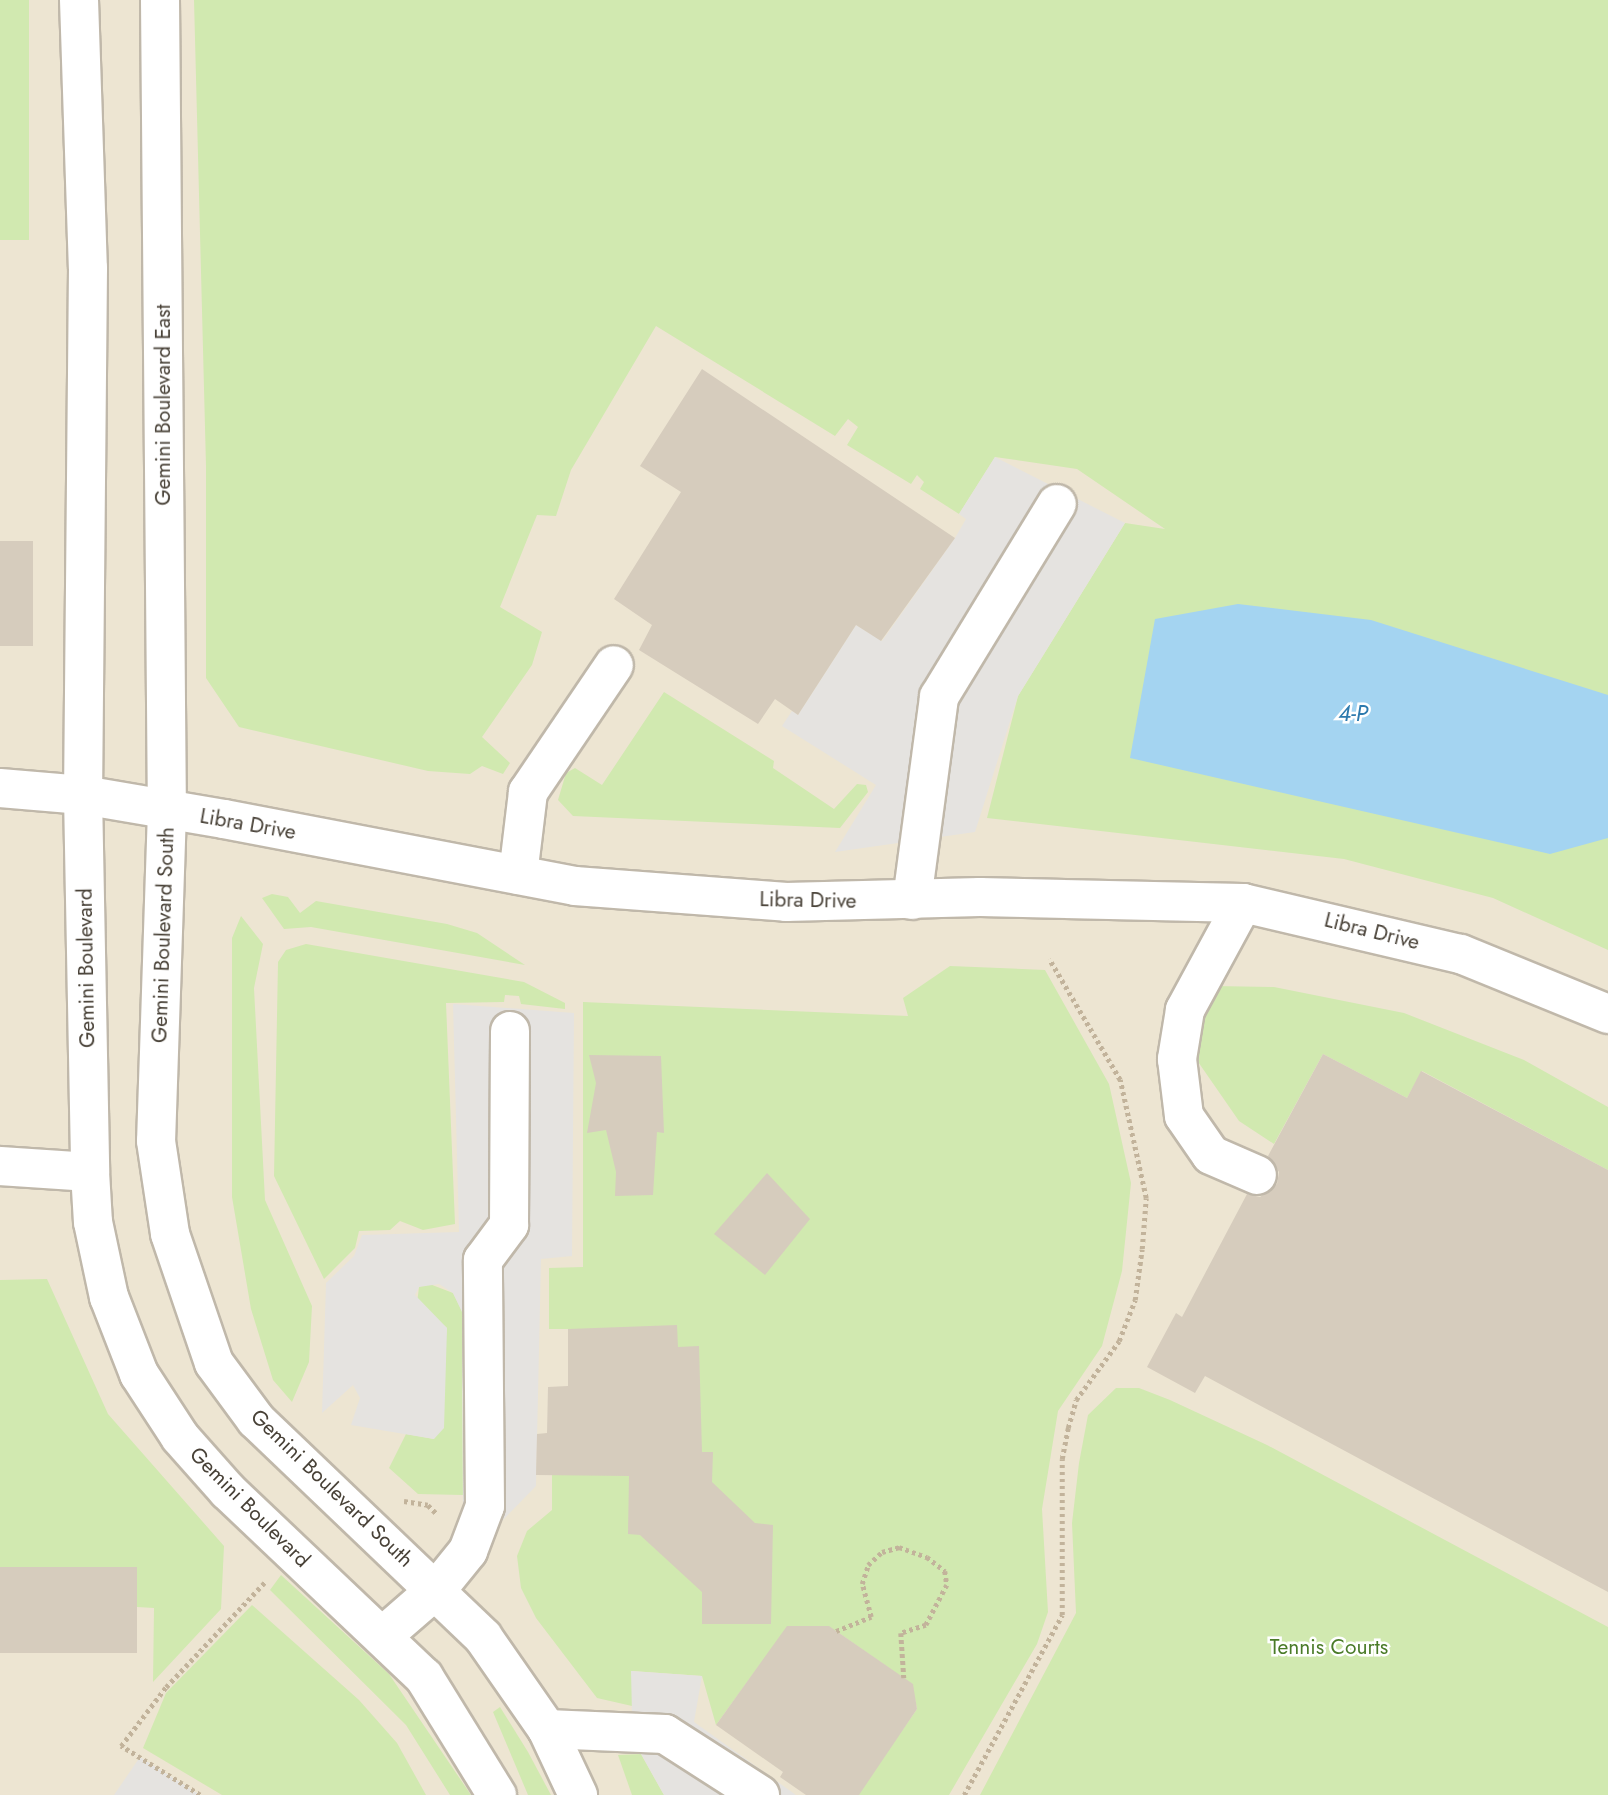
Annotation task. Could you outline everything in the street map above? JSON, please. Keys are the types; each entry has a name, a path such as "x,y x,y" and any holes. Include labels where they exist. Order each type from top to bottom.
{"street":[{"path":"79,0 88,268 83,795"},
{"name":"Gemini Boulevard East","path":"160,0 167,811"},
{"path":"912,900 939,697 1056,504"},
{"path":"518,874 528,792 614,665"},
{"name":"Libra Drive","path":"0,788 83,795 575,886 786,902 912,900 1243,904 1461,954 1608,1014"},
{"name":"Gemini Boulevard","path":"83,795 93,1222 109,1297 139,1374 180,1437 294,1552 385,1634 455,1720 497,1795"},
{"name":"Gemini Boulevard South","path":"167,811 156,1141 170,1234 185,1290 214,1363 256,1420 438,1588 483,1637 547,1729 578,1795"},
{"path":"1243,904 1185,1010 1177,1059 1184,1116 1211,1155 1257,1175"},
{"path":"385,1634 438,1588 468,1551 485,1506 483,1260 509,1225 510,1031"},
{"path":"0,1166 90,1171"},
{"path":"547,1729 665,1734 760,1795"}],"path":[{"path":"964,1795 1062,1615 1062,1459 1068,1428 1076,1400 1119,1341 1135,1300 1142,1248 1146,1198 1120,1080 1049,960"},
{"path":"399,1499 428,1505 443,1520"},
{"path":"836,1631 871,1617 862,1584 868,1565 882,1552 899,1547 927,1557 945,1571 947,1585 926,1625 901,1633 904,1678"},
{"path":"200,1795 121,1746 166,1687 294,1552"}],"shaded area":[{"path":"0,0 1608,0 1608,1795 0,1795"},
{"path":"995,457 1125,523 1018,696 975,832 835,852 876,785 782,726 792,711 798,715 856,625 882,641 955,538 966,519 959,514"},
{"path":"453,1004 574,1013 572,1256 541,1259 536,1486 498,1525 463,1520 462,1312 453,1293 439,1284 419,1287 415,1295 447,1328 444,1428 434,1439 351,1425 360,1398 353,1385 322,1413 326,1283 354,1256 362,1235 459,1232"},
{"path":"631,1671 702,1676 694,1722 796,1795 664,1795 641,1754 632,1714"},
{"path":"140,1757 200,1795 114,1795"}],"green space":[{"path":"0,0 29,0 29,240 0,240"},
{"path":"194,0 1608,0 1608,950 1493,898 1344,859 987,818 1018,696 1125,523 1165,529 1077,469 995,457 959,514 920,489 924,482 917,475 911,484 847,445 858,427 848,419 835,436 656,326 571,470 556,516 537,515 500,607 542,632 532,665 482,737 510,763 503,774 482,766 470,774 428,771 239,727 206,678 206,466"},
{"path":"664,692 774,761 773,768 834,809 857,784 866,785 868,792 840,828 573,816 558,800 566,773 575,768 602,785"},
{"path":"272,894 288,897 300,913 316,901 447,924 477,933 525,965 311,927 284,929 262,898"},
{"path":"241,916 263,944 254,988 265,1200 312,1306 309,1362 292,1402 273,1380 251,1309 232,1197 232,938"},
{"path":"306,944 524,982 565,1003 565,1009 521,1004 519,996 505,995 504,1002 446,1003 455,1224 423,1230 400,1221 390,1230 359,1231 355,1248 324,1279 274,1176 278,962 286,950"},
{"path":"950,966 1045,970 1109,1084 1131,1183 1122,1271 1102,1346 1058,1411 1042,1509 1048,1612 1037,1644 949,1795 857,1795 917,1709 912,1684 836,1631 803,1626 761,1663 716,1725 702,1676 632,1671 632,1706 597,1698 536,1618 521,1588 517,1556 527,1531 552,1510 552,1475 568,1386 568,1329 549,1329 549,1268 583,1267 583,1002 908,1016 903,998"},
{"path":"1214,986 1274,987 1404,1013 1524,1060 1608,1107 1608,1170 1422,1071 1407,1098 1323,1054 1274,1144 1239,1121 1194,1056 1195,1028"},
{"path":"47,1279 108,1414 224,1546 221,1609 153,1682 154,1608 137,1607 137,1568 0,1567 0,1280"},
{"path":"427,1283 453,1293 462,1311 463,1495 418,1494 389,1468 406,1434 434,1439 447,1328 417,1303 419,1287"},
{"name":"Tennis Courts","path":"1116,1388 1139,1388 1267,1445 1608,1627 1608,1795 980,1795 1076,1613 1072,1523 1079,1463 1088,1415"},
{"path":"281,1575 389,1674 471,1795 450,1795 406,1725 270,1590"},
{"path":"252,1605 359,1700 397,1743 426,1795 222,1795 143,1748 166,1693"},
{"path":"500,1707 551,1795 528,1795 493,1712"},
{"path":"641,1754 664,1795 632,1795 618,1755"}],"water":[{"name":"4-P","path":"1238,604 1371,620 1608,695 1608,838 1550,854 1130,758 1155,619"}],"building":[{"path":"702,369 955,538 881,641 856,625 798,715 775,699 758,724 639,650 652,625 614,599 681,492 640,466"},
{"path":"0,541 33,541 33,646 0,646"},
{"path":"1323,1054 1407,1098 1421,1071 1608,1170 1608,1592 1205,1376 1195,1393 1147,1367 1176,1313 1182,1317 1247,1194 1260,1197 1277,1184 1279,1172 1268,1156"},
{"path":"589,1055 661,1056 664,1133 657,1132 653,1195 615,1196 616,1172 606,1130 587,1133 596,1083"},
{"path":"767,1173 810,1219 765,1275 714,1234"},
{"path":"677,1325 678,1347 699,1346 702,1452 713,1452 712,1482 755,1523 773,1525 771,1624 702,1624 702,1592 640,1535 628,1534 629,1476 536,1475 537,1434 547,1433 548,1387 568,1386 568,1329"},
{"path":"0,1567 137,1567 137,1653 0,1653"},
{"path":"787,1626 829,1626 913,1684 917,1709 859,1795 806,1795 780,1777 783,1772 716,1725"}]}
